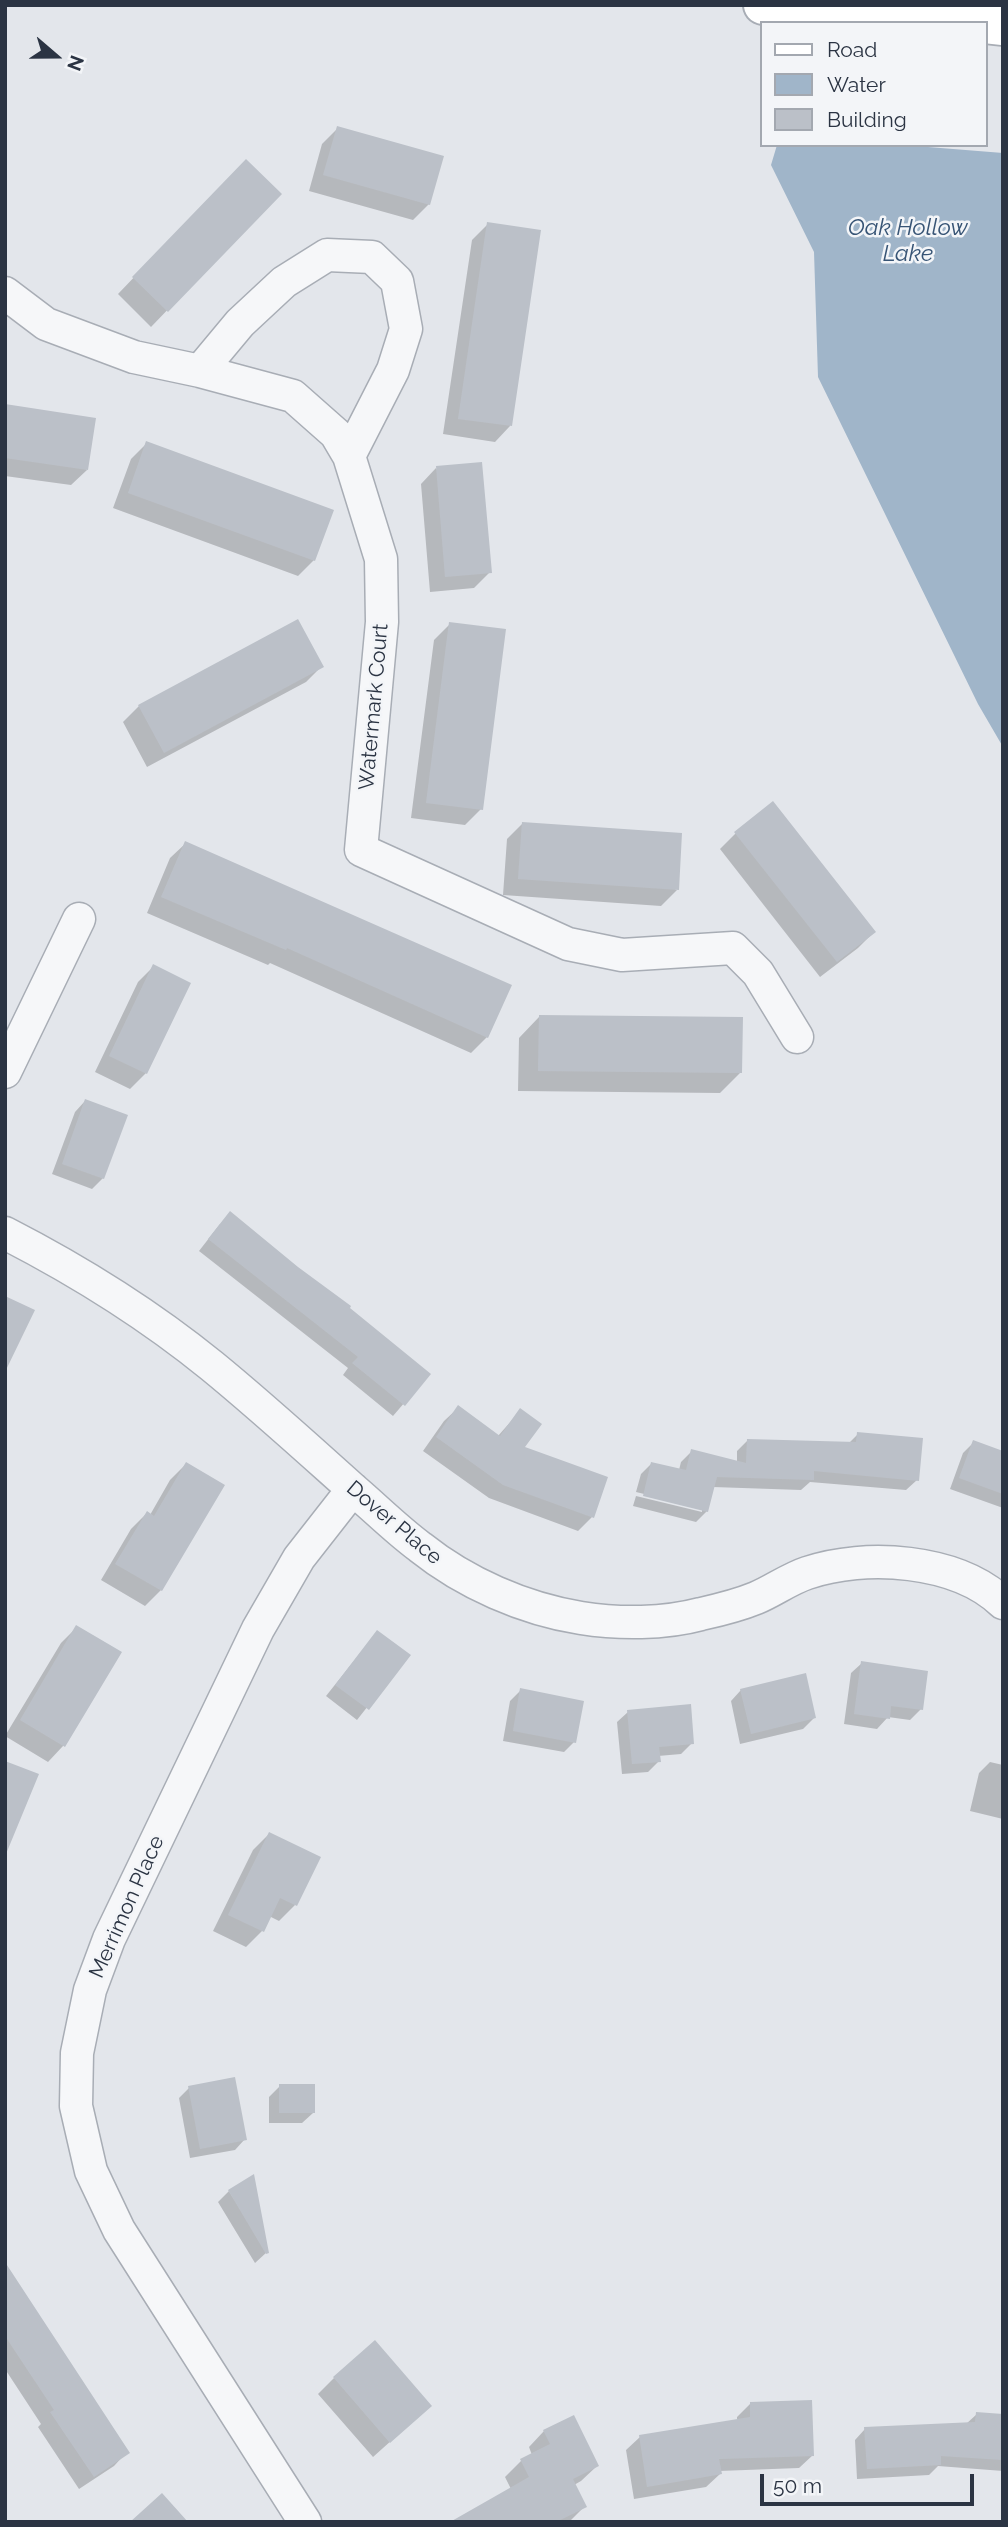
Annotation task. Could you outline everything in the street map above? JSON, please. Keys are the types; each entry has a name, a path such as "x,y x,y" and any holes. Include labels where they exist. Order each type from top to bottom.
{"street":[{"path":"763,5 946,21"},
{"path":"200,371 240,323 284,282 327,255 372,257 397,281 406,329 393,370 349,456"},
{"name":"Watermark Court","path":"5,293 46,324 134,357 200,371 293,397 336,434 349,456 381,559 382,622 361,850 568,944 622,955 733,948 758,973 797,1037"},
{"path":"5,1072 79,919"},
{"name":"Dover Place","path":"5,1233 131,1305 212,1366 420,1548 459,1574 512,1600 580,1618 640,1622 698,1615 755,1598 807,1573 852,1562 897,1561 943,1570 992,1592 1003,1603"},
{"name":"Merrimon Place","path":"306,2522 119,2230 91,2171 76,2106 77,2053 90,1990 109,1939 258,1629 299,1558 353,1489"}],"water":[{"name":"Oak Hollow Lake","path":"776,147 928,147 1003,153 1003,747 978,704 818,377 814,252 771,165"}],"building":[{"path":"337,126 444,156 430,205 323,175"},
{"path":"246,159 282,194 168,312 132,277"},
{"path":"487,222 541,230 512,426 458,419"},
{"path":"5,404 96,418 88,470 5,458"},
{"path":"146,441 334,510 315,561 128,493"},
{"path":"482,462 492,573 445,577 436,466"},
{"path":"298,619 324,667 164,753 138,705"},
{"path":"449,622 506,629 483,810 426,803"},
{"path":"773,801 876,932 837,962 734,832"},
{"path":"522,822 682,833 679,890 518,879"},
{"path":"185,841 512,985 488,1038 287,948 286,950 161,897"},
{"path":"153,964 191,983 147,1074 109,1056"},
{"path":"539,1015 743,1017 742,1073 538,1071"},
{"path":"85,1099 128,1115 104,1179 62,1164"},
{"path":"230,1211 351,1306 350,1308 431,1374 405,1406 352,1363 358,1357 208,1239"},
{"path":"5,1296 35,1310 5,1372"},
{"path":"458,1405 500,1436 520,1408 542,1424 525,1447 608,1477 594,1518 503,1485 436,1437"},
{"path":"857,1432 923,1438 919,1481 814,1471 814,1480 717,1477 708,1512 643,1496 651,1462 686,1470 691,1449 746,1463 747,1439 856,1442"},
{"path":"973,1440 1003,1451 1003,1494 959,1478"},
{"path":"186,1462 225,1485 162,1591 115,1564 147,1511 154,1516"},
{"path":"76,1625 122,1652 65,1747 20,1720"},
{"path":"377,1630 411,1655 369,1710 335,1685"},
{"path":"861,1661 928,1671 923,1710 891,1706 890,1719 854,1714"},
{"path":"806,1673 816,1718 751,1734 740,1689"},
{"path":"520,1688 584,1701 576,1743 513,1731"},
{"path":"691,1704 694,1744 659,1747 661,1762 632,1764 627,1710"},
{"path":"5,1761 39,1774 6,1854 5,1854"},
{"path":"269,1832 321,1857 297,1906 280,1898 264,1932 228,1915"},
{"path":"235,2077 247,2140 200,2149 188,2086"},
{"path":"279,2084 315,2084 315,2113 279,2113"},
{"path":"254,2174 269,2253 266,2254 228,2190"},
{"path":"5,2262 130,2453 94,2477 50,2412 54,2410 5,2336"},
{"path":"375,2340 432,2406 390,2443 333,2377"},
{"path":"812,2400 814,2456 719,2459 722,2474 647,2487 639,2435 750,2417 750,2402"},
{"path":"976,2412 1003,2414 1003,2460 941,2456 941,2465 867,2469 864,2427 975,2422"},
{"path":"574,2415 599,2466 573,2479 587,2507 556,2522 450,2522 529,2477 520,2459 550,2444 543,2430"},
{"path":"162,2493 188,2522 130,2522"}]}
